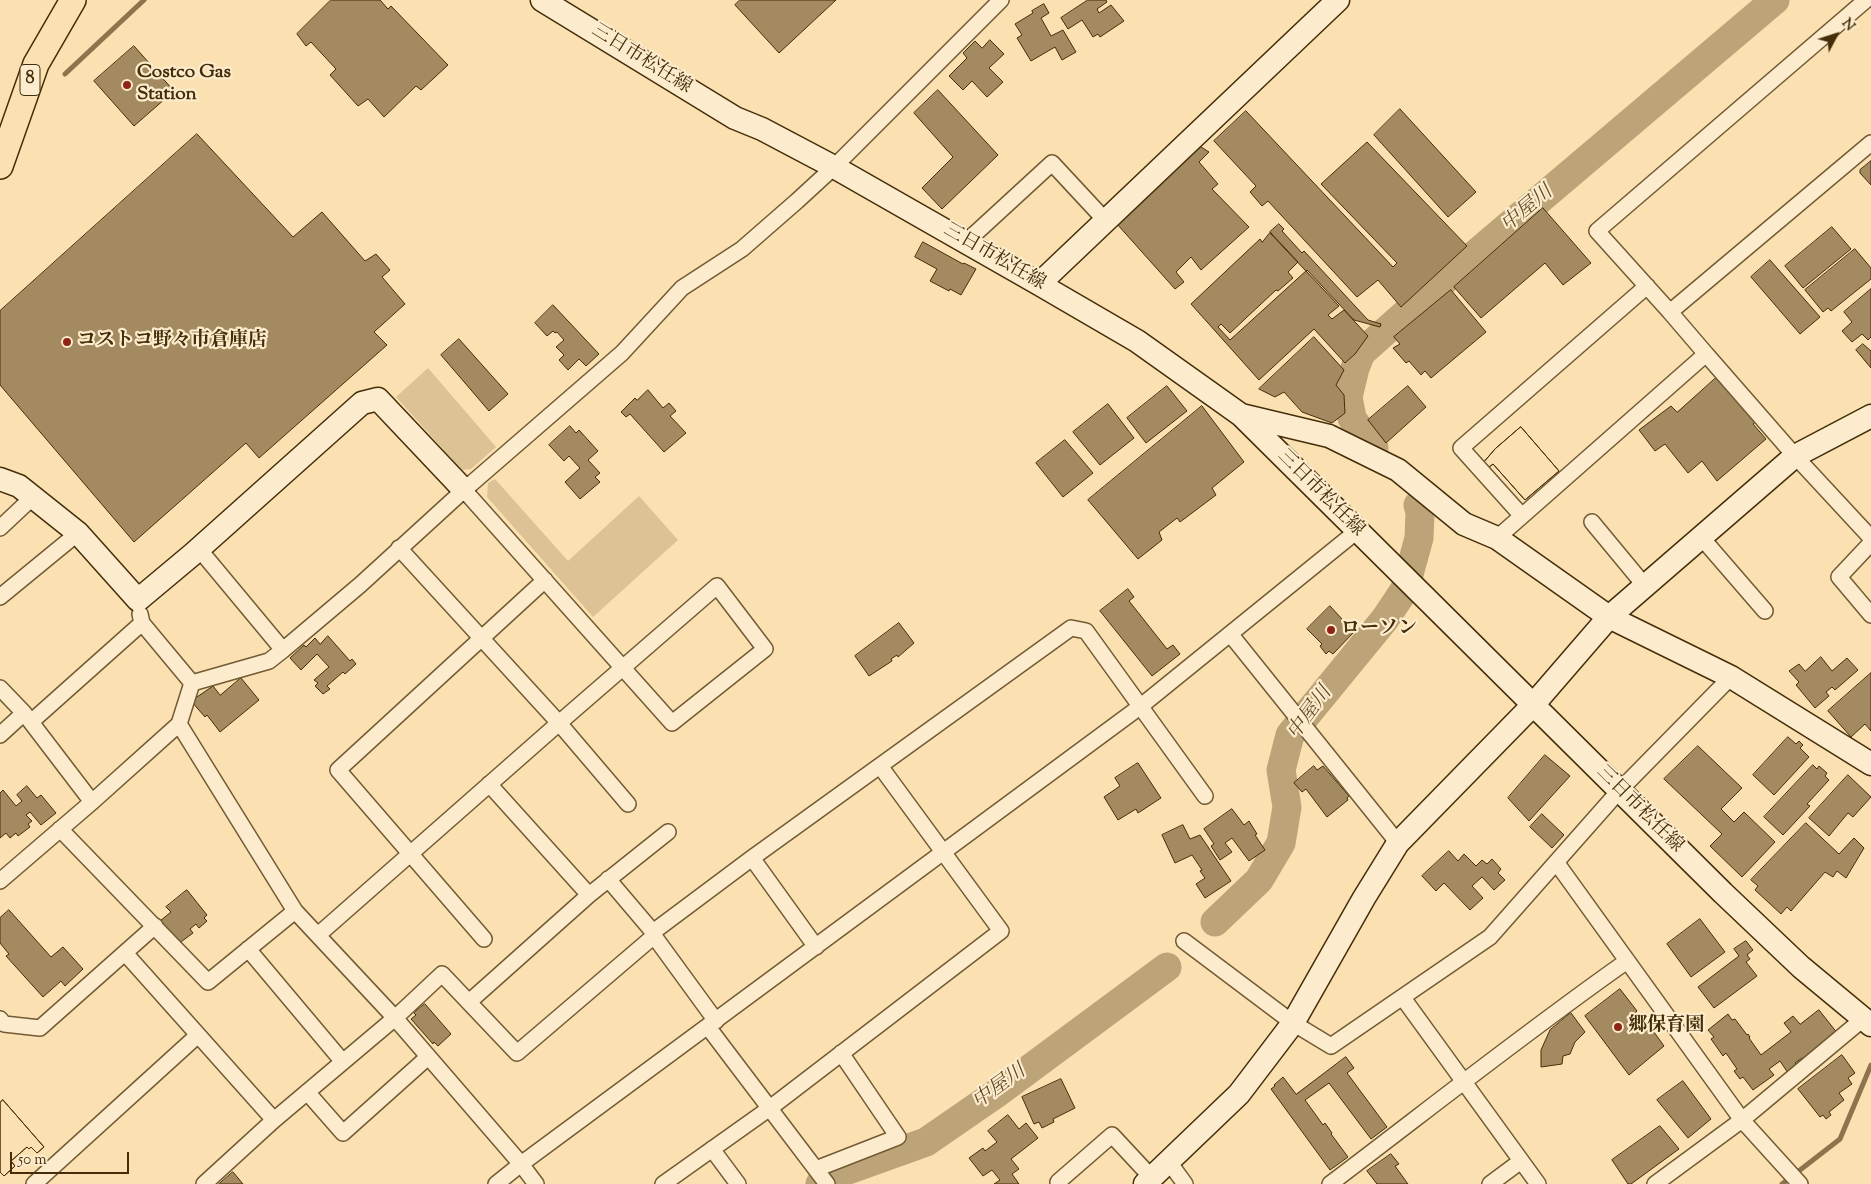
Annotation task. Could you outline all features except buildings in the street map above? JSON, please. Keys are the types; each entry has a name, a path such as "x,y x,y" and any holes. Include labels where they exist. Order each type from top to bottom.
{"main road":[{"name":"8","path":"0,166 36,64 73,0"}],"street":[{"name":"三日市松任線","path":"542,0 735,118 762,128 834,167 1137,341 1241,415 1619,791 1801,967 1867,1022"},
{"path":"192,684 268,662 360,585 464,490 622,353 682,288 742,248 834,167 1001,0"},
{"path":"1039,284 1338,0"},
{"path":"1866,0 1597,231 1795,456 1871,538"},
{"path":"1670,312 1871,143"},
{"path":"966,242 1052,163 1106,220"},
{"path":"1522,516 1461,448 1647,286"},
{"path":"1496,538 1706,354"},
{"path":"138,600 199,549 362,403 378,399 464,490 545,580 622,667 672,723 765,649 716,586 622,667 318,935"},
{"path":"1241,415 1329,436 1398,470 1464,524 1496,538 1609,617 1731,677 1871,764"},
{"path":"1060,1184 1058,1182 1112,1135 1149,1181 1239,1094 1292,1023 1364,898 1398,844 1533,705 1609,617 1795,456 1871,416"},
{"path":"0,480 19,486 78,533 138,600 142,623 192,684"},
{"path":"0,528 33,497"},
{"path":"1592,522 1645,586"},
{"path":"496,1184 1141,706 1357,531"},
{"path":"0,598 78,533"},
{"path":"1701,537 1765,611"},
{"path":"1871,543 1839,578 1871,615"},
{"path":"399,548 559,723 628,804"},
{"path":"199,549 283,650"},
{"path":"484,939 338,770 545,580"},
{"path":"0,735 27,717 142,623"},
{"path":"204,1184 274,1120 395,1018 442,974 517,1054 654,934 752,858 1071,628 1086,631 1205,796"},
{"path":"1231,635 1398,844"},
{"path":"1184,941 1292,1023 1332,1046 1490,937 1619,791 1731,677"},
{"path":"0,881 179,724 192,684"},
{"path":"0,688 27,717 92,802"},
{"path":"179,724 295,911 395,1018 522,1164 536,1184"},
{"path":"663,1184 770,1108 1001,931 880,766"},
{"path":"489,784 589,894"},
{"path":"60,829 208,982 295,911"},
{"path":"469,1002 589,894 668,832"},
{"path":"752,858 816,947"},
{"path":"1556,862 1742,1120 1800,1184"},
{"path":"608,879 654,934 712,1024 770,1108 821,1177 898,1137 841,1053"},
{"path":"0,1019 4,1024 40,1028 155,926"},
{"path":"248,949 343,1062"},
{"path":"125,953 274,1120"},
{"path":"1330,1184 1464,1083 1543,1020 1627,960"},
{"path":"1403,998 1538,1184"},
{"path":"1655,1184 1742,1120 1867,1022"},
{"path":"34,1184 198,1035"},
{"path":"307,1092 343,1133 428,1057"},
{"path":"712,1150 738,1184"},
{"path":"1490,1184 1521,1161"},
{"path":"1169,1162 1185,1184"}],"shaded area":[{"path":"428,368 496,447 471,469 462,470 396,397"},
{"path":"495,479 568,561 639,496 678,540 593,617 487,497 488,483"}],"waterway":[{"path":"65,74 144,0"},
{"name":"中屋川","path":"1374,448 1352,418 1348,397 1355,368 1361,353 1775,0"},
{"name":"中屋川","path":"1215,922 1259,880 1281,843 1287,807 1281,770 1290,735 1385,619 1405,589 1419,538 1420,513 1418,505"},
{"name":"中屋川","path":"820,1184 837,1174 926,1142 997,1093 1167,967"},
{"path":"1782,1184 1840,1139 1871,1065"}],"place":[{"name":"Costco Gas Station","path":"127,85"},
{"name":"コストコ野々市倉庫店","path":"67,342"},
{"name":"ローソン","path":"1331,630"},
{"name":"郷保育園","path":"1618,1027"}]}
